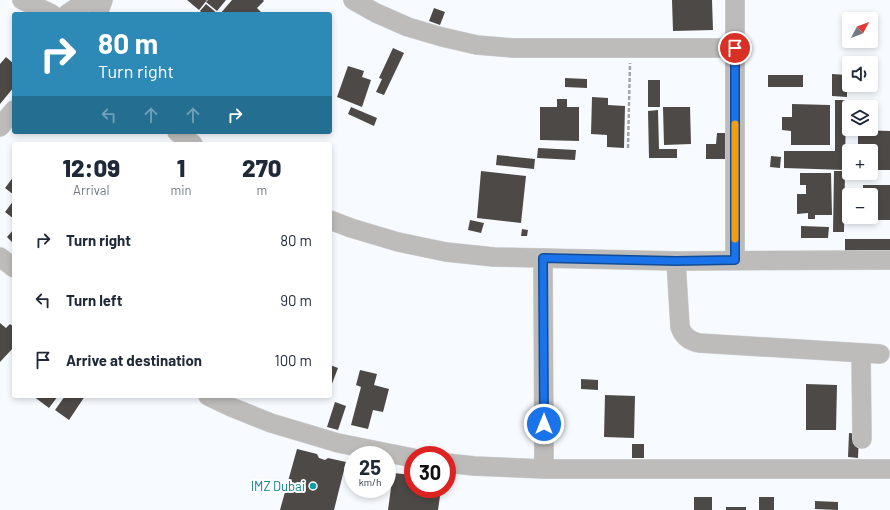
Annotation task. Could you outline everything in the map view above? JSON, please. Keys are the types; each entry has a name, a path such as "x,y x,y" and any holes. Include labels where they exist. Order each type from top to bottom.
{"street":[{"path":"14,0 23,12"},
{"path":"22,0 48,12"},
{"path":"69,12 88,0"},
{"path":"99,12 103,0"},
{"path":"352,0 376,13 408,27 477,45 512,48 735,48"},
{"path":"735,0 735,260"},
{"path":"0,127 12,112"},
{"path":"180,134 190,142"},
{"path":"332,221 398,242 446,252 494,257 676,261 890,260"},
{"path":"0,257 12,266"},
{"path":"543,258 544,470"},
{"path":"676,261 679,322 682,332 689,340 699,343 880,354"},
{"path":"861,353 862,439"},
{"path":"212,398 271,423 338,443 404,456"},
{"path":"456,464 544,470 890,469"}],"path":[{"path":"628,148 630,48"}],"building":[{"path":"187,0 207,0 199,10"},
{"path":"208,0 226,0 217,11 206,2"},
{"path":"232,0 264,1 257,8 261,12 222,12"},
{"path":"672,0 712,0 713,30 673,31"},
{"path":"206,4 216,12 201,12 200,11"},
{"path":"434,8 445,12 440,25 429,21"},
{"path":"393,48 404,53 384,95 376,92 382,79 379,78"},
{"path":"6,57 12,62 12,89 0,104 0,64"},
{"path":"348,66 364,71 362,77 371,80 362,107 337,97"},
{"path":"832,74 842,75 842,92 847,92 847,97 832,96"},
{"path":"768,75 803,75 803,87 768,87"},
{"path":"565,78 587,79 587,88 565,87"},
{"path":"648,80 660,80 660,107 648,107"},
{"path":"592,97 608,98 608,105 625,106 624,148 607,147 607,135 591,134"},
{"path":"557,99 567,99 567,107 579,107 579,141 540,140 540,107 557,107"},
{"path":"835,100 842,100 842,136 845,136 845,144 842,144 842,170 784,168 784,151 835,151"},
{"path":"792,104 830,105 830,145 791,145 791,131 782,130 782,117 792,117"},
{"path":"351,107 377,118 374,126 348,114"},
{"path":"663,107 690,107 691,144 664,145"},
{"path":"658,110 659,149 677,149 677,158 649,158 648,111"},
{"path":"878,131 890,131 890,170 878,170 878,144 858,144 858,136 878,136"},
{"path":"717,133 728,133 728,159 706,159 706,144 716,144"},
{"path":"538,148 576,150 575,160 537,158"},
{"path":"497,155 535,159 534,169 496,165"},
{"path":"771,156 781,157 780,168 770,167"},
{"path":"481,171 526,176 521,223 477,218"},
{"path":"834,171 842,171 842,180 845,180 845,188 842,188 842,224 844,224 844,232 833,232"},
{"path":"800,173 831,173 832,215 815,215 815,219 808,219 808,213 797,214 797,194 806,194 806,185 800,185"},
{"path":"12,179 12,193 5,188"},
{"path":"863,185 890,185 890,220 878,220 878,188 863,188"},
{"path":"12,203 12,217 5,212"},
{"path":"470,220 484,223 481,233 468,230"},
{"path":"801,226 829,227 828,238 801,238"},
{"path":"522,229 528,230 527,236 521,236"},
{"path":"12,231 12,242 7,237"},
{"path":"845,239 890,239 890,250 845,251"},
{"path":"0,323 6,328 10,324 12,326 12,349 0,362"},
{"path":"332,366 338,368 332,384"},
{"path":"360,370 377,374 374,385 389,389 383,412 373,410 368,429 351,425 361,387 356,385"},
{"path":"581,379 598,380 598,390 581,389"},
{"path":"806,384 837,385 836,430 806,430"},
{"path":"605,395 635,396 634,438 604,437"},
{"path":"36,398 56,398 49,408"},
{"path":"64,398 84,398 69,420 55,410"},
{"path":"335,402 346,406 338,430 327,427"},
{"path":"849,433 859,434 858,458 848,457"},
{"path":"632,444 644,444 644,458 632,458"},
{"name":"IMZ Dubai","path":"297,449 317,454 319,458 325,460 328,458 344,462 344,470 334,510 280,510"},
{"path":"396,473 404,474 404,498 440,498 438,510 388,510 390,498 396,498"},
{"path":"694,497 712,497 712,510 694,510"},
{"path":"759,497 774,497 774,510 759,510"},
{"path":"815,501 838,502 838,510 815,509"},
{"path":"726,507 746,507 746,510 726,510"}],"slow traffic":[{"path":"735,124 735,239"}],"place":[{"name":"IMZ Dubai","path":"313,486"}],"route":[{"path":"544,424 543,258 676,261 735,260 735,48"}]}
